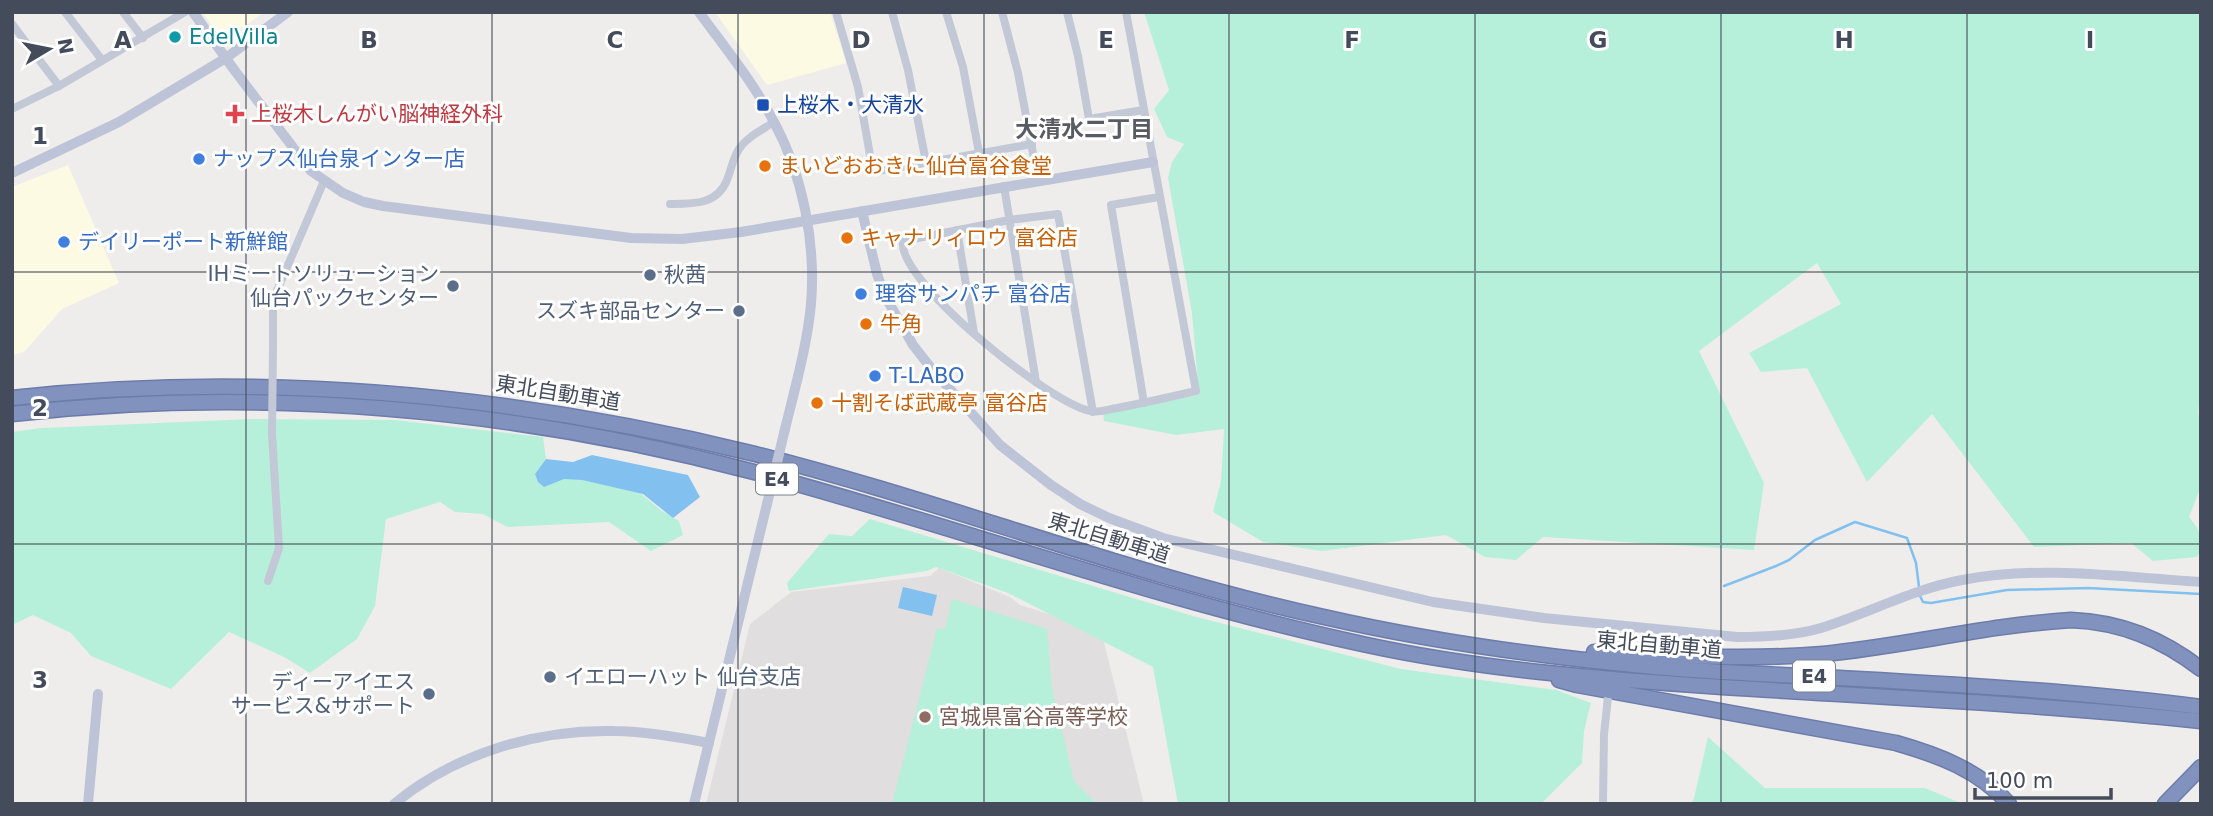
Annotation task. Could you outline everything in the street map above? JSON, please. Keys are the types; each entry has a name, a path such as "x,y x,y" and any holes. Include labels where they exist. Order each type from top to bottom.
{"highway":[{"name":"東北自動車道","path":"12,398 130,387 309,387 393,392 569,414 759,455 1215,591 1323,617 1428,638 1499,650 1648,667 1996,687 2201,706"},
{"name":"東北自動車道","path":"12,414 157,403 210,402 308,404 476,417 563,430 753,472 1209,606 1307,632 1428,657 1524,670 1665,683 2118,712 2201,721"},
{"path":"1428,638 1648,655 1779,657 1858,650 2071,620 2093,621 2136,632 2159,641 2201,670"},
{"path":"1524,670 1577,685 1896,743 1958,765 1979,777 2009,804"},
{"path":"2165,804 2201,767"}],"street":[{"path":"65,12 102,60"},
{"path":"123,12 143,38"},
{"path":"12,108 59,86 185,12"},
{"path":"193,12 302,160 324,181 343,193 383,206 631,238 701,237 1153,162"},
{"path":"12,173 119,121 226,58 288,12"},
{"path":"694,804 801,365 811,304 812,277 806,221 790,156 774,122 753,88 699,12"},
{"path":"836,12 858,87 873,172 1032,144"},
{"path":"892,12 908,70 926,162"},
{"path":"946,12 963,67 979,153"},
{"path":"1067,12 1078,55 1089,119 1143,110"},
{"path":"1093,412 1058,214 1009,220 903,241 902,247 912,267 943,306 1036,382 1065,401 1093,412 1196,391 1126,12"},
{"path":"1004,13 1038,180"},
{"path":"12,24 59,86"},
{"path":"670,204 706,202 718,195 740,148 753,135 774,122"},
{"path":"268,581 279,548 272,434 273,300 324,181"},
{"path":"1004,186 1036,382"},
{"path":"1144,403 1111,205 1159,197"},
{"path":"862,211 885,296 913,345 994,440 1033,472 1080,504 1163,538 1447,604 1616,626 1737,637 1766,637 1820,629 1919,591 1962,580 2030,573 2201,582"},
{"path":"957,230 974,333"},
{"path":"1613,643 1616,626"},
{"path":"88,804 98,694"},
{"path":"1603,804 1604,734 1608,696"},
{"path":"394,804 445,770 481,754 551,735 616,731 709,743"}],"shaded area":[{"path":"202,12 264,12 230,37 220,36"},
{"path":"715,12 830,12 846,63 767,85"},
{"path":"68,165 119,283 62,309 24,352 12,355 12,187"},
{"name":"宮城県富谷高等学校","path":"939,568 1010,597 1020,605 1101,630 1144,804 706,804 750,624 791,592 930,576"}],"green space":[{"path":"1144,12 2201,12 2201,390 2198,412 2201,426 2201,486 2189,517 2202,541 2197,557 2153,561 2131,543 2034,547 1932,414 1867,482 1807,368 1761,372 1749,353 1841,304 1817,263 1699,351 1764,483 1754,550 1543,537 1516,560 1485,557 1446,535 1322,551 1263,542 1213,512 1221,481 1224,429 1176,435 1104,421 1103,413 1199,395 1192,313 1168,178 1172,162 1184,144 1167,137 1154,109 1169,90"},
{"path":"251,419 395,420 543,437 546,459 535,475 582,480 640,493 679,521 683,535 651,551 609,522 507,527 483,514 455,512 440,502 386,519 375,606 357,639 310,673 284,657 229,632 171,689 91,656 71,633 33,615 12,625 12,432 41,428"},
{"path":"870,519 1193,616 1401,669 1556,690 1591,703 1584,731 1582,763 1541,804 1178,804 1153,667 1008,593 936,567 927,571 789,591 787,583 829,534 852,536"},
{"path":"952,599 1047,629 1052,688 1074,781 1097,804 892,804 937,628 945,629"},
{"path":"1708,737 1765,788 1925,788 1963,804 1691,804"}],"water":[{"path":"592,455 688,475 700,497 673,518 643,494 582,480 564,479 544,487 538,482 535,474 546,459 573,462"},
{"path":"903,587 937,595 932,616 898,608"}],"waterway":[{"path":"1724,586 1789,560 1815,540 1855,522 1907,538 1916,563 1919,587"},
{"path":"1919,594 1923,602 1931,603 2007,590 2088,588 2201,594"}],"place":[{"name":"EdelVilla","path":"175,37"},
{"name":"上桜木・大清水","path":"763,105"},
{"name":"上桜木しんがい脳神経外科","path":"235,114"},
{"name":"ナップス仙台泉インター店","path":"199,159"},
{"name":"まいどおおきに仙台富谷食堂","path":"765,166"},
{"name":"キャナリィロウ 富谷店","path":"847,238"},
{"name":"デイリーポート新鮮館","path":"64,242"},
{"name":"秋茜","path":"650,275"},
{"name":"IHミートソリューション 仙台パックセンター","path":"453,286"},
{"name":"理容サンパチ 富谷店","path":"861,294"},
{"name":"スズキ部品センター","path":"739,311"},
{"name":"牛角","path":"866,324"},
{"name":"T-LABO","path":"875,376"},
{"name":"十割そば武蔵亭 富谷店","path":"817,403"},
{"name":"イエローハット 仙台支店","path":"550,677"},
{"name":"ディーアイエス サービス&サポート","path":"429,694"},
{"name":"宮城県富谷高等学校","path":"925,717"}],"district":[{"name":"大清水二丁目","path":"1084,129"}]}
